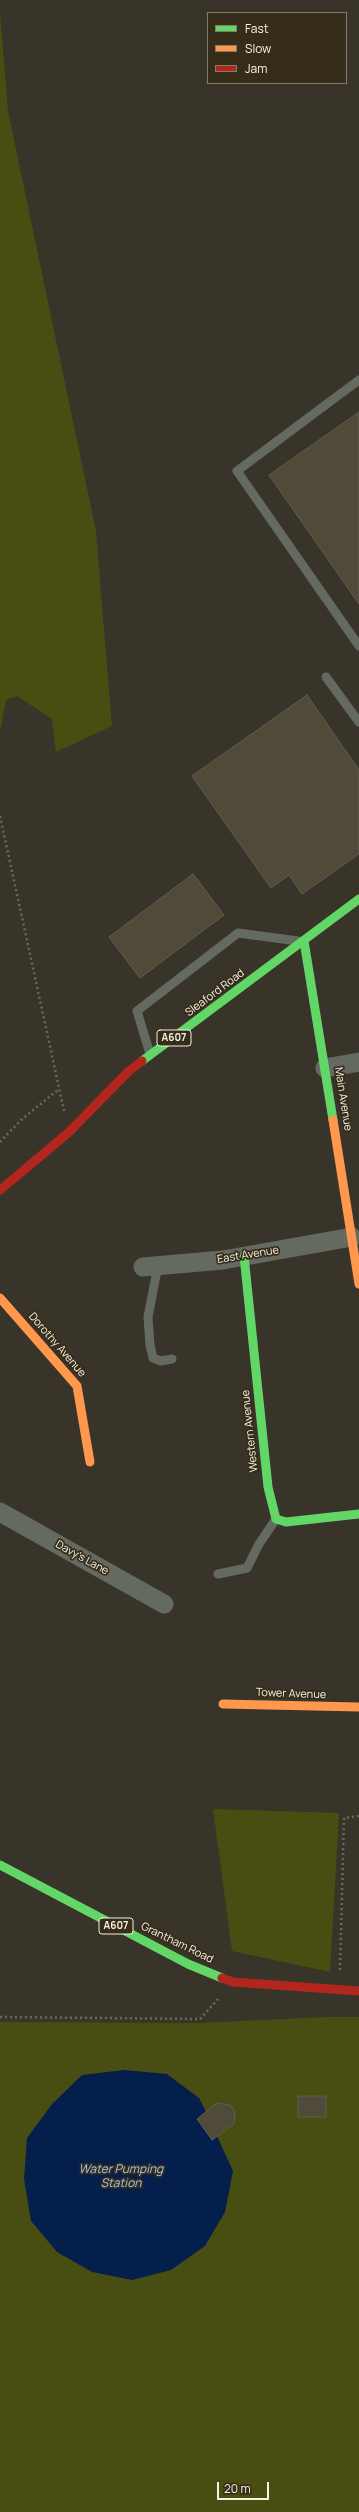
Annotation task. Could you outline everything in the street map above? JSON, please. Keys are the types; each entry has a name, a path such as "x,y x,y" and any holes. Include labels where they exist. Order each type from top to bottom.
{"street":[{"name":"Sleaford Road","path":"0,1190 68,1133 130,1071 359,899"},
{"name":"Main Avenue","path":"304,941 359,1284"},
{"path":"325,1068 359,1062"},
{"name":"East Avenue","path":"151,1266 244,1256 352,1237"},
{"name":"Western Avenue","path":"244,1256 268,1487 276,1519"},
{"name":"Dorothy Avenue","path":"0,1298 77,1386 90,1462"},
{"name":"Davy's Lane","path":"0,1512 164,1604"},
{"path":"276,1519 286,1522 359,1514"},
{"name":"Tower Avenue","path":"223,1704 359,1708"},
{"name":"Grantham Road","path":"0,1865 188,1964 233,1982 339,1991 359,1991"}],"lane":[{"path":"359,380 237,471 359,646"},
{"path":"326,678 359,722"},
{"path":"151,1056 137,1011 238,933 304,941"},
{"path":"151,1266 148,1317 150,1346 153,1358 161,1361 172,1359"},
{"path":"218,1574 247,1568 259,1544 276,1519"}],"path":[{"path":"0,816 68,1133"},
{"path":"0,1142 21,1120 59,1089"},
{"path":"339,1991 344,1818 359,1816"},
{"path":"0,2018 200,2019 233,1982"}],"green space":[{"path":"0,12 8,111 96,531 112,726 56,752 52,719 17,696 6,700 0,732"},
{"path":"213,1809 339,1813 330,1972 232,1951"},
{"path":"326,2017 359,2017 359,2512 0,2512 0,2022 199,2023","holes":["199,2098 206,2112 197,2119 212,2140 217,2136 92,2272"]}],"water":[{"name":"Water Pumping Station","path":"124,2070 167,2074 199,2098 206,2112 197,2119 212,2140 217,2136 233,2171 225,2212 205,2246 171,2270 132,2280 92,2272 57,2252 31,2221 24,2179 27,2138 52,2104 82,2075"}],"building":[{"path":"359,412 359,604 269,475"},
{"path":"307,695 359,770 359,854 302,894 289,875 271,888 192,776"},
{"path":"193,874 224,915 140,978 109,937"},
{"path":"298,2096 326,2096 326,2117 298,2117"},
{"path":"217,2103 230,2105 235,2111 234,2124 212,2140 197,2119"}],"traffic: fast":[{"path":"142,1061 359,899"},
{"path":"304,941 333,1120"},
{"path":"244,1256 268,1487 276,1519 286,1522 359,1514"},
{"path":"0,1865 188,1964 222,1978"}],"traffic: slow":[{"path":"333,1120 359,1284"},
{"path":"0,1298 77,1386 90,1462"},
{"path":"223,1704 359,1707"}],"traffic: jam":[{"path":"0,1190 68,1133 129,1071 142,1061"},
{"path":"222,1978 233,1982 359,1991"}]}
